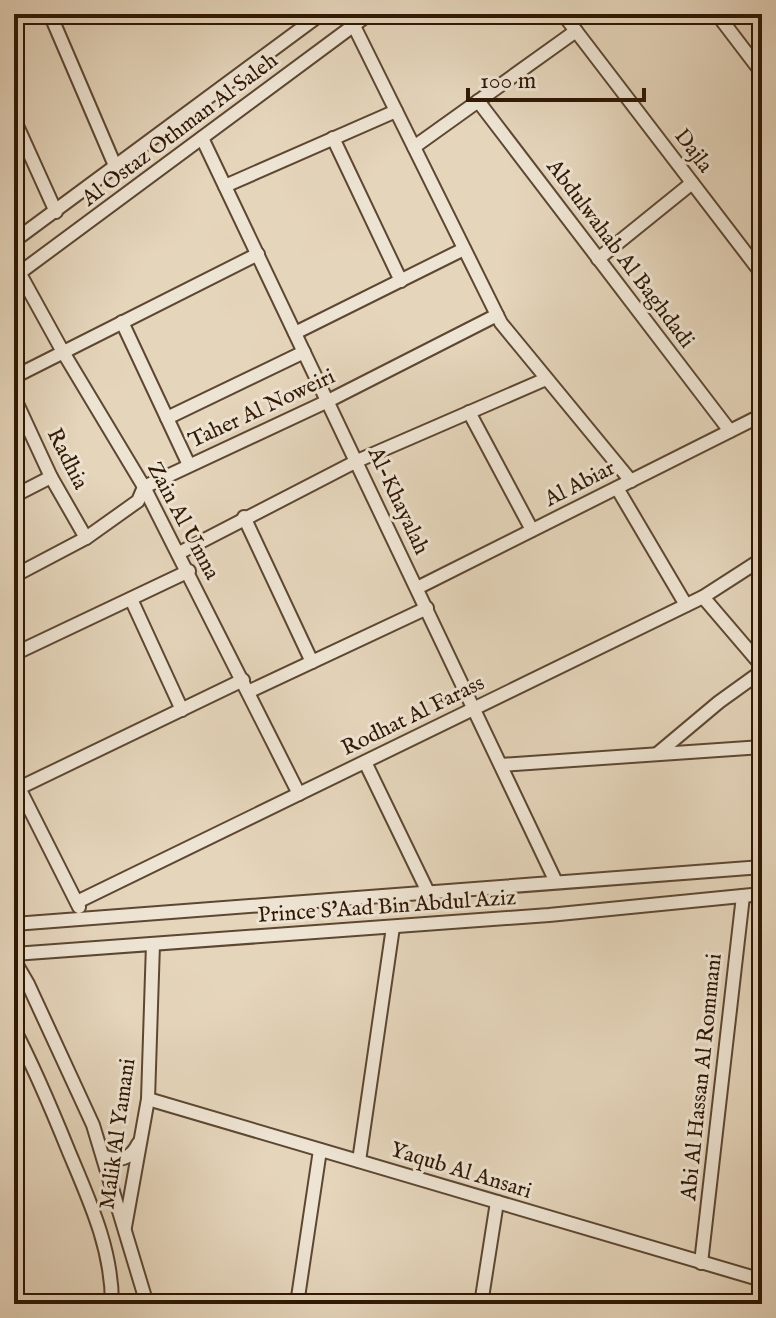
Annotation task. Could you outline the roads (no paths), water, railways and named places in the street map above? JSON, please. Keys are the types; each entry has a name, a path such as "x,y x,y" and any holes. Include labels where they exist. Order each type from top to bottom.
{"main road":[{"path":"755,1304 762,1302"}],"street":[{"path":"50,14 116,168"},
{"name":"Al Ostaz Othman Al Saleh","path":"14,241 321,14"},
{"name":"Al Ostaz Othman Al Saleh","path":"17,276 369,14"},
{"name":"Dajla","path":"563,14 762,274"},
{"path":"717,14 762,73"},
{"path":"354,26 497,315 631,481"},
{"path":"414,147 576,31"},
{"name":"Abdulwahab Al Baghdadi","path":"478,101 730,431"},
{"path":"225,186 396,111"},
{"path":"14,119 56,212"},
{"name":"Al-Khayalah","path":"202,138 556,882"},
{"path":"333,138 401,281"},
{"path":"598,259 692,183"},
{"path":"295,333 464,249"},
{"path":"14,377 258,254"},
{"name":"Zain Al Umna","path":"17,276 144,487 299,794"},
{"name":"Taher Al Noweiri","path":"14,576 86,538 138,501 144,487 328,401 497,315"},
{"path":"122,322 189,465"},
{"path":"167,418 304,352"},
{"path":"179,553 357,461 546,379"},
{"name":"Radhia","path":"14,397 51,477 86,538"},
{"path":"469,412 532,530"},
{"name":"Al Abiar","path":"417,588 762,415"},
{"path":"14,496 51,477"},
{"path":"617,488 686,605"},
{"path":"244,517 312,662"},
{"name":"Rodhat Al Farass","path":"77,902 703,597 762,559"},
{"path":"14,654 189,571"},
{"path":"657,754 762,668 703,597"},
{"path":"131,599 182,710"},
{"path":"83,917 17,783 182,710 312,662 427,608"},
{"path":"501,765 762,747"},
{"path":"365,762 428,892"},
{"name":"Prince S'Aad Bin Abdul Aziz","path":"14,924 762,867"},
{"name":"Prince S'Aad Bin Abdul Aziz","path":"14,957 762,894"},
{"name":"Abi Al Hassan Al Rommani","path":"701,1263 743,896"},
{"path":"359,1161 393,927"},
{"name":"Malik Al Yamani","path":"125,1232 148,1099 153,944"},
{"path":"14,957 93,1125 147,1304"},
{"path":"14,1029 39,1078 97,1216 111,1273 112,1304"},
{"name":"Yaqub Al Ansari","path":"148,1099 762,1280"},
{"path":"103,1156 112,1160 132,1155 140,1137"},
{"path":"297,1304 320,1150"},
{"path":"481,1304 497,1202"}]}
